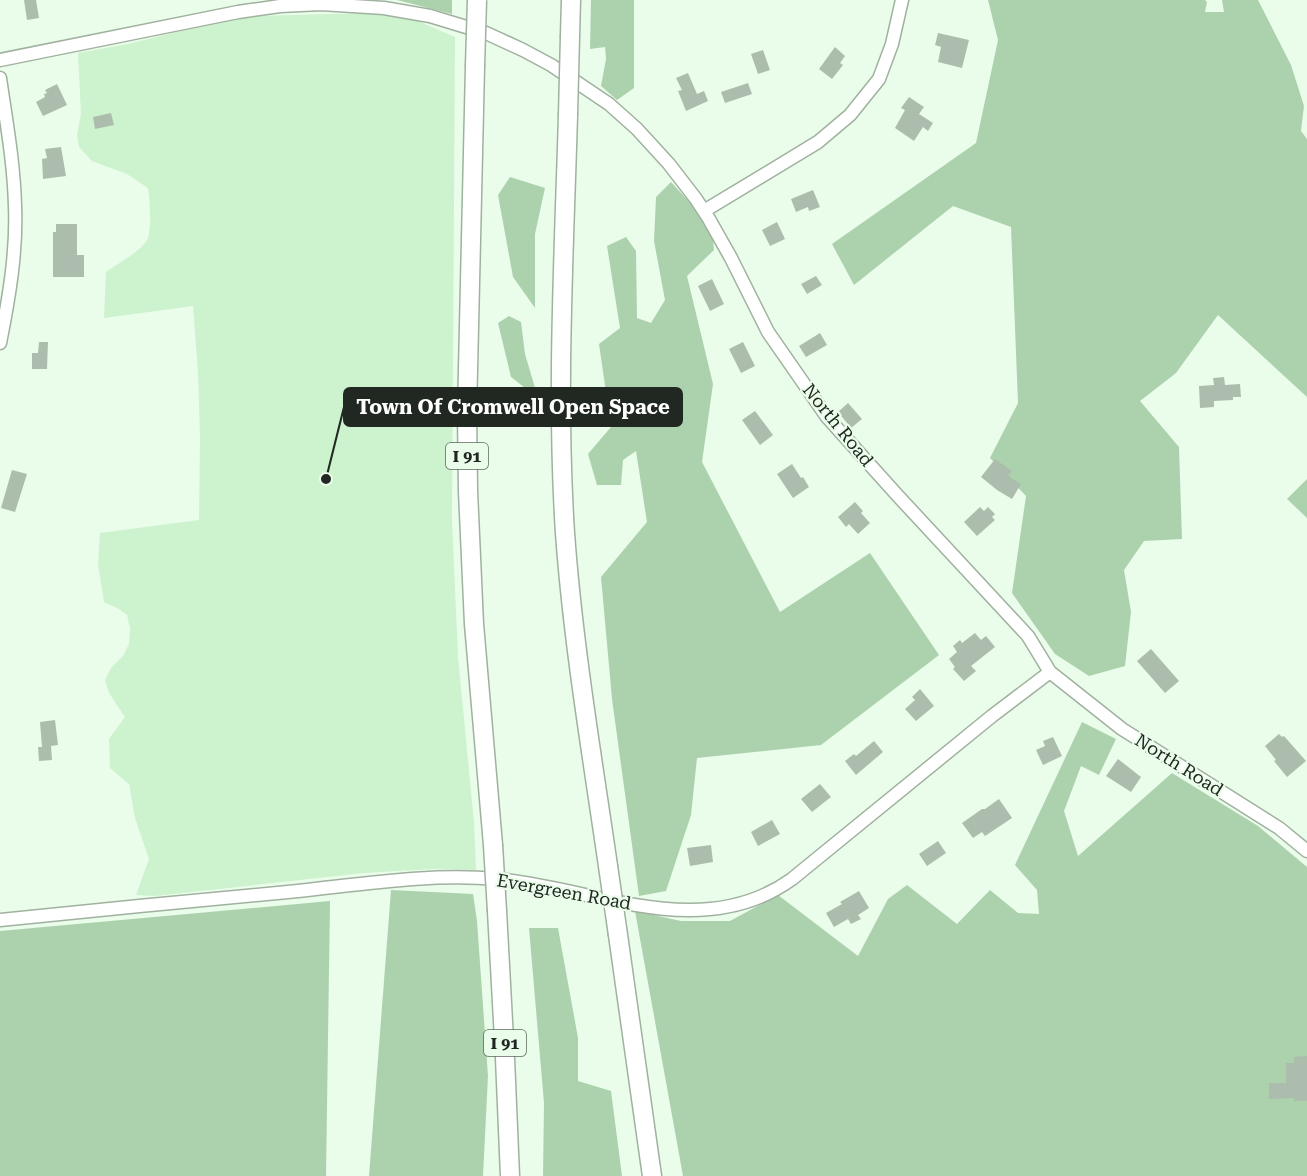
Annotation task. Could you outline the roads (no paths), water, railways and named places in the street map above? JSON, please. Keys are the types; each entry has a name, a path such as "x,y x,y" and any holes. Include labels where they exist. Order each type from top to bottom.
{"highway":[{"name":"I 91","path":"477,0 467,401 468,480 474,624 497,910 510,1176"},
{"path":"571,0 561,389 566,545 576,638 652,1176"}],"street":[{"path":"704,211 818,142 850,115 879,79 892,44 902,0"},
{"name":"North Road","path":"0,60 219,16 271,7 321,4 398,5 486,33 539,58 582,85 614,109 654,147 681,179 704,211 731,258 768,332 827,417 1028,636 1050,672 1122,729 1279,828 1307,851"},
{"path":"0,78 12,161 15,206 14,252 0,343"},
{"name":"Evergreen Road","path":"0,920 446,878 487,878 520,882 615,902 678,910 720,908 746,903 768,894 792,879 992,716 1050,672"}],"place":[{"name":"Town Of Cromwell Open Space","path":"326,479"}]}
